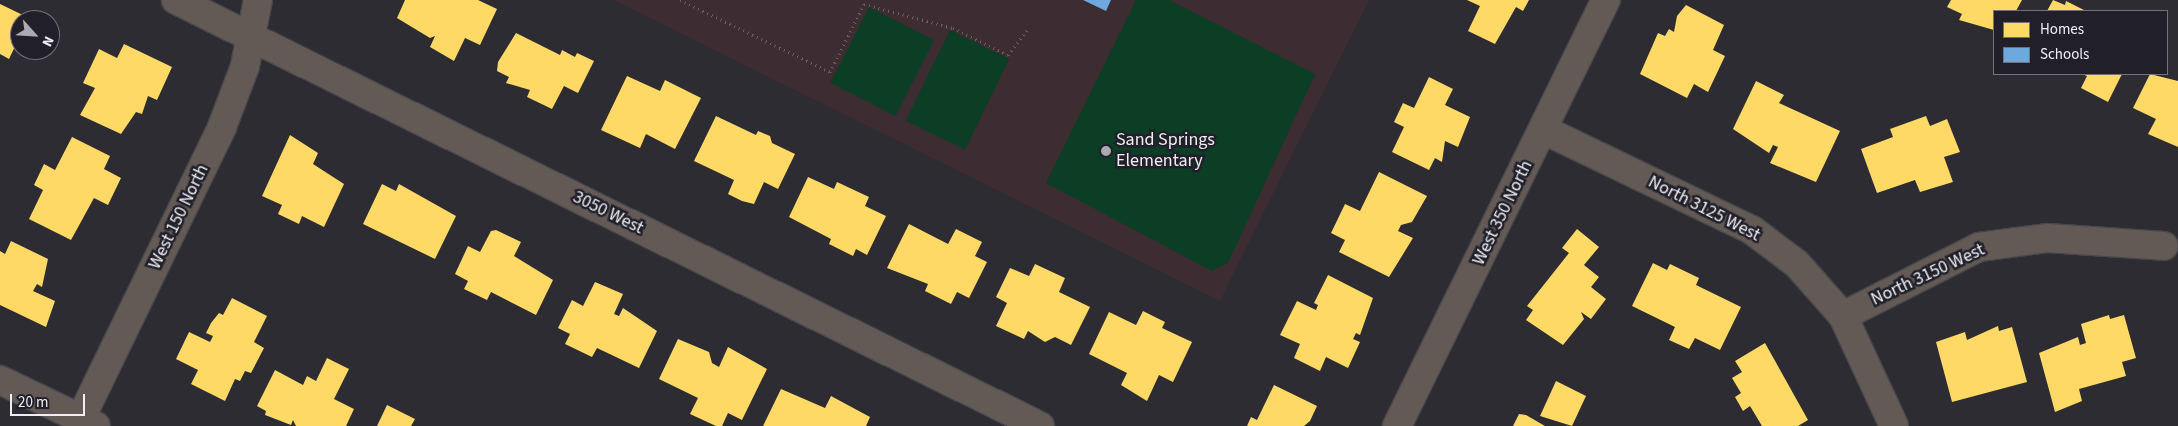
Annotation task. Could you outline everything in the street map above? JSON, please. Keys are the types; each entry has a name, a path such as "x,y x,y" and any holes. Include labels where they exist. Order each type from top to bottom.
{"street":[{"name":"3050 West","path":"176,0 1040,426"},
{"name":"West 150 North","path":"84,424 222,127 246,66 258,0"},
{"name":"West 350 North","path":"1397,426 1544,130 1606,0"},
{"name":"North 3125 West","path":"1544,130 1752,230 1797,264 1842,316 1894,426"},
{"name":"North 3150 West","path":"1842,316 1979,247 2048,238 2164,246"},
{"path":"0,380 84,424"}],"path":[{"path":"680,0 830,72 864,4 953,28 1008,55 1028,28"}],"shaded area":[{"name":"Sand Springs Elementary","path":"614,0 1369,0 1220,301"}],"green space":[{"path":"1136,0 1169,0 1315,74 1228,263 1212,271 1046,183"},
{"path":"869,7 934,40 895,116 830,83"},
{"path":"950,30 1009,59 965,150 906,121"}],"building: Homes":[{"path":"405,0 478,0 497,9 480,45 465,38 454,61 430,47 435,36 430,38 397,18"},
{"path":"1467,0 1529,0 1523,11 1516,7 1495,44 1468,31 1480,6"},
{"path":"1951,0 2022,0 2017,10 1993,10 1993,30 1959,20 1962,14 1947,7"},
{"path":"2053,0 2065,5 2066,1 2084,10 2048,10"},
{"path":"0,4 12,10 10,10 10,57 9,59 0,54"},
{"path":"1686,5 1724,25 1713,50 1725,56 1708,92 1694,84 1687,98 1640,74 1658,33 1665,36 1669,29 1674,32 1677,16"},
{"path":"516,33 560,55 562,50 575,57 577,53 594,61 578,93 564,86 552,109 527,97 530,90 506,83 509,77 497,71 498,62"},
{"path":"124,44 172,67 157,100 148,96 142,114 136,112 121,134 80,115 95,88 83,83 99,49 117,58"},
{"path":"2084,75 2122,75 2108,102 2081,88 2087,76"},
{"path":"2150,75 2178,81 2178,147 2148,134 2156,119 2133,108"},
{"path":"627,76 660,91 665,80 701,98 675,149 646,134 640,148 601,130"},
{"path":"1429,77 1453,89 1445,105 1470,117 1458,147 1445,141 1442,162 1435,158 1429,170 1392,152 1404,127 1394,122 1403,103 1414,108"},
{"path":"1756,81 1784,95 1779,103 1840,131 1816,182 1770,163 1778,147 1773,145 1769,153 1733,129"},
{"path":"716,116 756,135 758,131 770,136 772,143 795,154 778,189 764,182 754,204 742,201 728,194 734,180 694,161"},
{"path":"1926,116 1930,126 1947,119 1960,152 1944,157 1953,182 1920,192 1915,180 1877,193 1861,149 1893,137 1890,129"},
{"path":"290,135 318,153 313,164 344,184 324,227 302,216 299,224 278,214 282,205 262,196"},
{"path":"72,137 110,156 104,169 121,178 108,205 94,198 71,240 29,219 43,190 34,185 44,164 55,170"},
{"path":"1379,172 1427,196 1412,222 1401,225 1398,231 1413,238 1389,277 1339,252 1345,240 1331,233 1345,204 1360,211"},
{"path":"808,177 834,189 837,182 869,197 865,206 886,216 867,255 856,249 853,256 829,244 831,239 789,217"},
{"path":"382,184 396,191 399,184 456,216 435,259 363,224"},
{"path":"909,224 948,244 956,229 982,242 975,256 987,262 969,298 957,292 951,304 925,291 928,284 887,268"},
{"path":"1577,229 1599,247 1584,265 1599,277 1591,287 1606,299 1591,319 1581,312 1584,319 1563,345 1526,320 1533,310 1527,306 1569,253 1562,248"},
{"path":"496,230 521,242 514,256 553,280 536,315 491,292 487,300 464,289 468,281 455,274 468,246 480,252 491,231"},
{"path":"11,241 48,259 42,287 37,284 33,291 55,301 46,327 0,305 0,251 5,254"},
{"path":"1653,263 1667,270 1670,264 1699,278 1696,285 1741,307 1720,350 1695,338 1689,349 1669,340 1675,327 1632,306"},
{"path":"1035,264 1065,278 1059,292 1090,307 1071,345 1055,337 1045,342 1028,331 1024,339 996,326 1007,303 996,297 1010,268 1029,276"},
{"path":"1328,275 1373,298 1360,335 1356,333 1353,339 1360,342 1348,368 1326,357 1320,371 1294,358 1300,344 1280,335 1297,301 1316,310 1318,305 1314,303"},
{"path":"595,282 623,294 614,314 619,316 623,308 657,331 639,368 597,348 592,357 565,344 570,334 558,328 572,300 583,306"},
{"path":"232,298 267,316 254,342 264,348 251,373 245,371 240,381 235,379 225,401 191,384 198,370 176,359 189,332 210,342 213,336 206,333 211,323 219,313 223,315"},
{"path":"1143,311 1165,322 1162,328 1192,342 1173,382 1159,375 1147,401 1121,385 1127,373 1089,354 1109,312 1136,325"},
{"path":"2109,315 2110,319 2124,315 2136,358 2122,362 2126,376 2079,389 2082,401 2055,412 2039,353 2078,337 2080,345 2086,343 2081,324"},
{"path":"1998,326 1999,331 2012,327 2027,382 1952,402 1936,342 1965,332 1967,340"},
{"path":"678,339 709,352 712,363 719,367 728,347 767,369 742,420 728,413 722,426 716,426 690,414 698,398 659,379"},
{"path":"1765,343 1808,420 1798,426 1762,426 1750,406 1743,411 1735,397 1741,393 1732,378 1742,372 1735,361"},
{"path":"327,358 349,369 334,399 354,409 346,426 296,426 293,420 291,425 265,415 266,411 257,406 275,370 303,385 307,376 316,381"},
{"path":"1556,381 1586,396 1572,426 1540,416"},
{"path":"1274,385 1317,406 1310,421 1304,426 1247,426 1251,417 1257,420"},
{"path":"781,389 825,408 831,396 870,417 866,426 763,426"},
{"path":"387,405 415,419 411,426 377,426"},
{"path":"1519,414 1526,415 1545,426 1513,426"}],"building: Schools":[{"path":"1083,0 1111,0 1106,11"}],"place":[{"name":"Sand Springs Elementary","path":"1106,151"}]}
